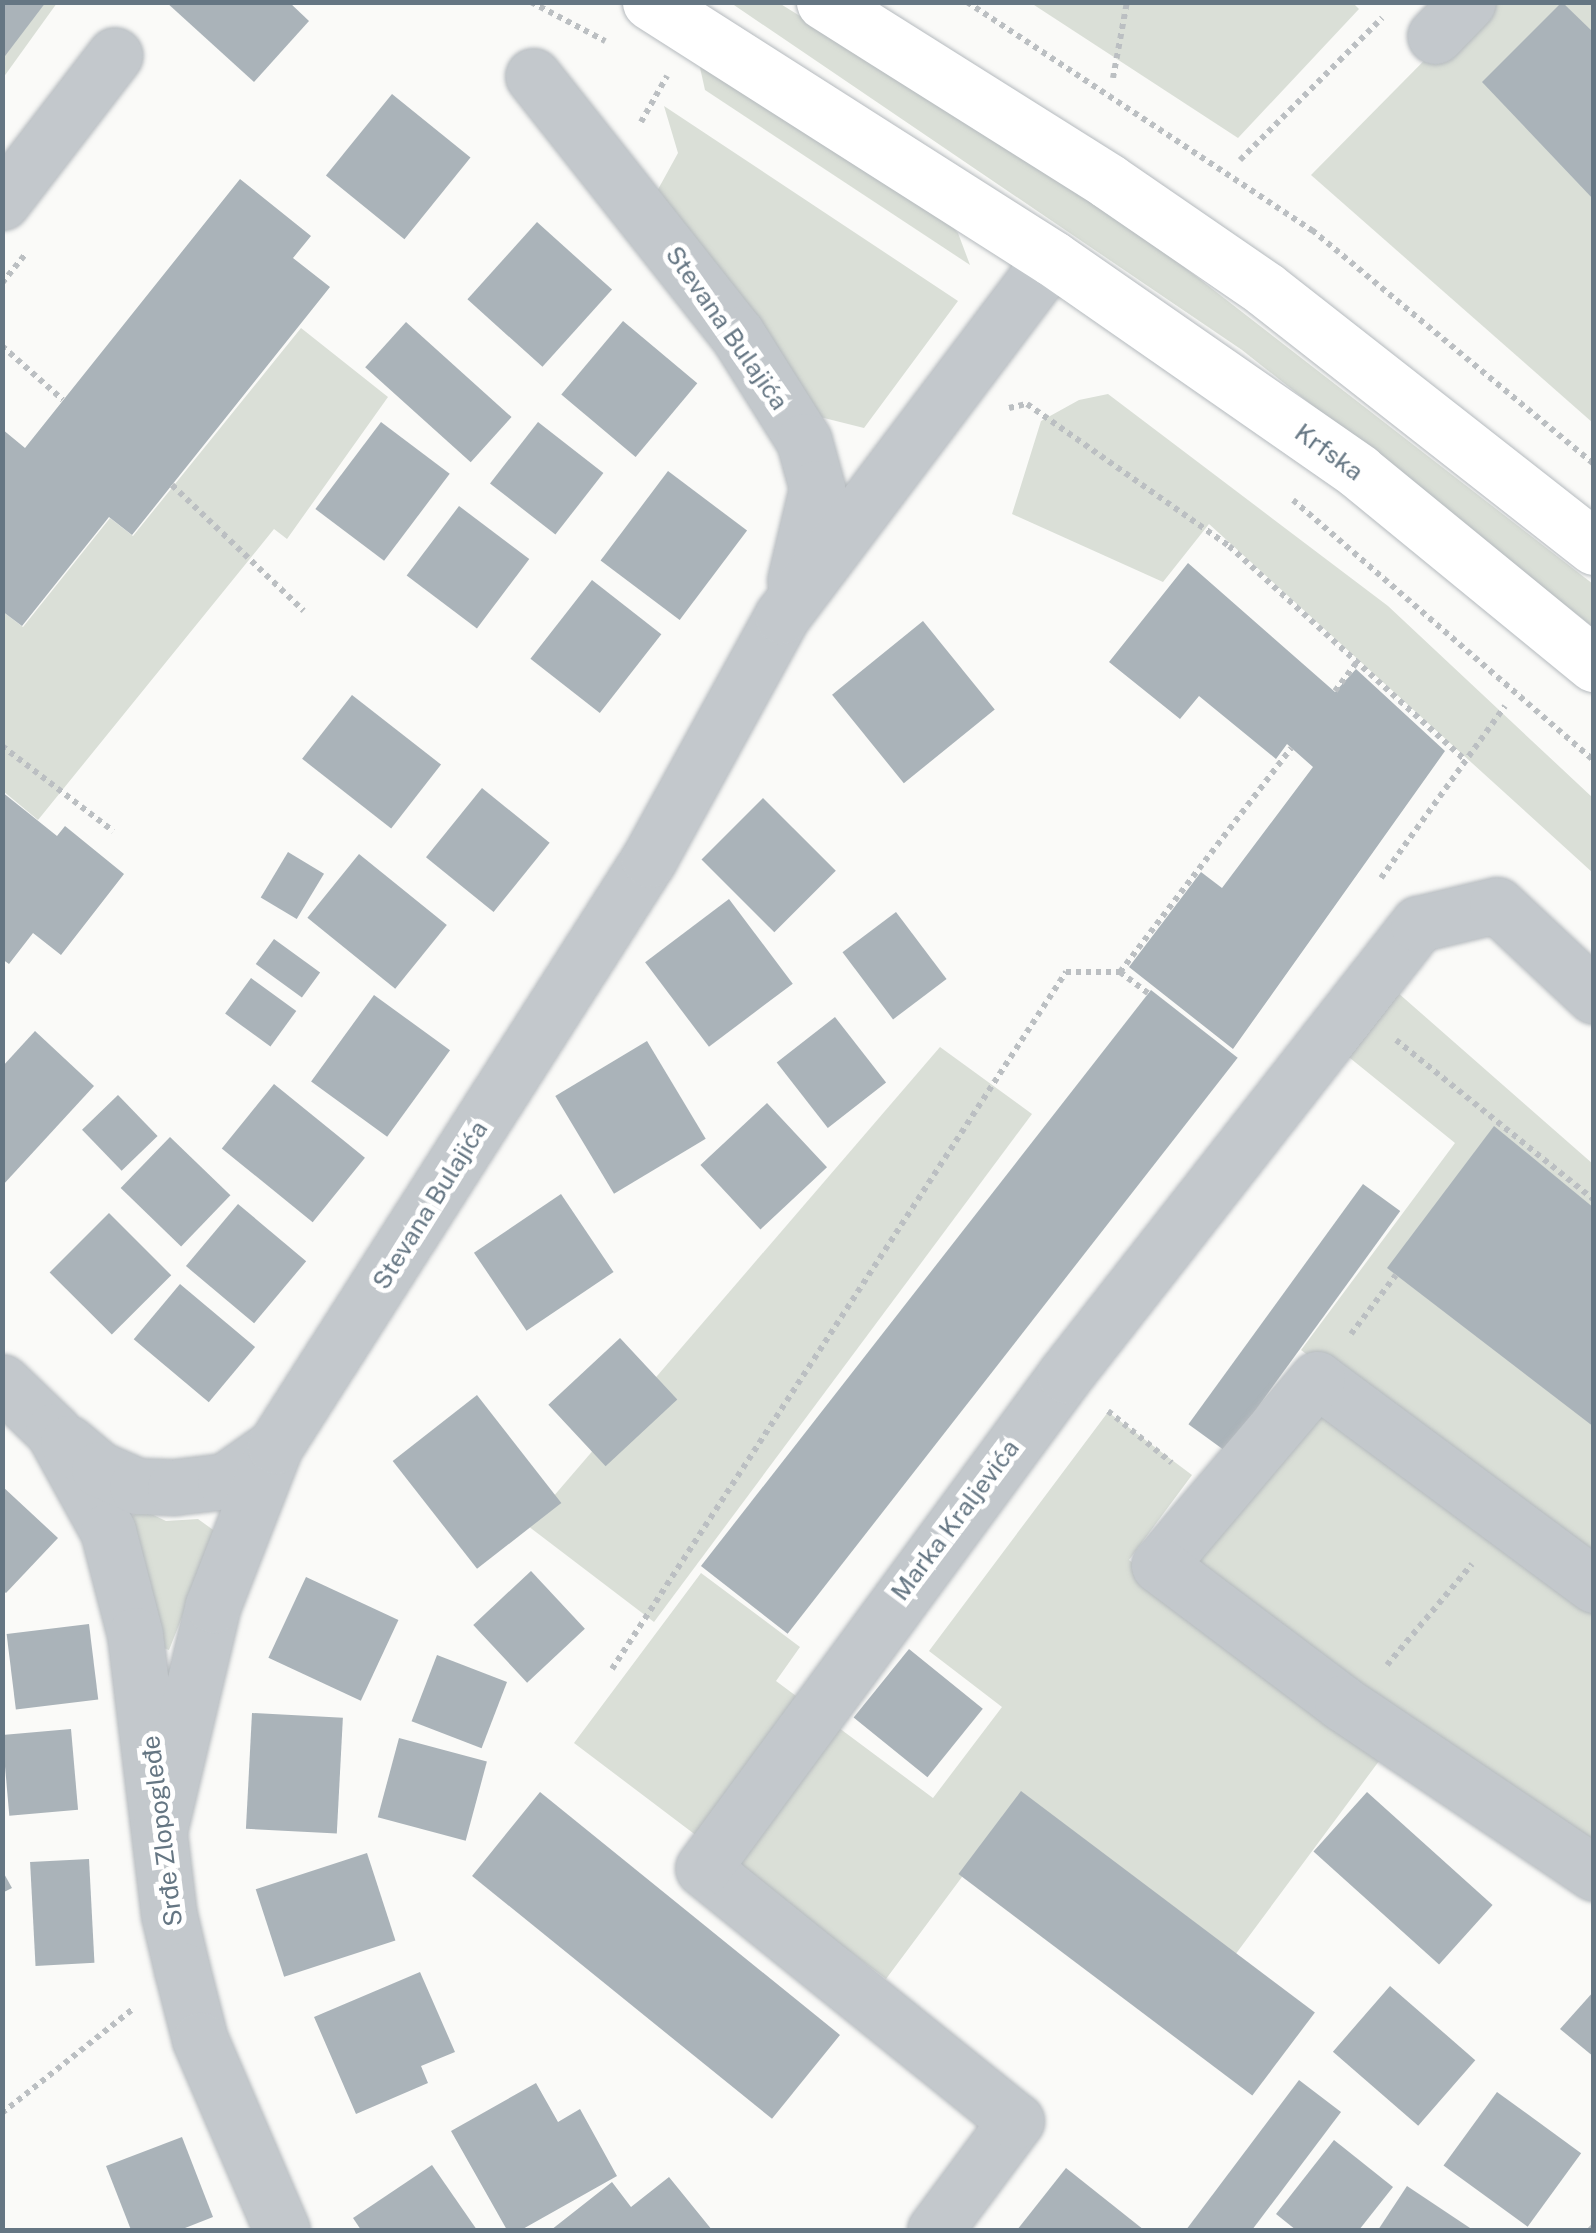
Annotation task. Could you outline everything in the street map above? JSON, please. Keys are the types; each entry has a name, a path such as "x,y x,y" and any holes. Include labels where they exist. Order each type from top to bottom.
{"main road":[{"name":"Krfska","path":"650,2 1052,258 1358,471 1594,664"},
{"path":"824,2 1108,181 1412,400 1594,546"}],"street":[{"path":"2,202 115,55"},
{"name":"Stevana Bulajića","path":"533,76 737,334 804,441 818,488 808,544 782,616"},
{"name":"Stevana Bulajića","path":"160,1827 213,1604 276,1446 649,858 782,616 1052,258"},
{"path":"1418,924 1497,905 1594,996"},
{"name":"Marka Kraljevića","path":"934,2230 1016,2121 703,1868 1065,1375 1418,924"},
{"path":"1594,1585 1317,1379 1159,1565 1350,1708 1594,1873"},
{"name":"Srđe Zlopogleđe","path":"2,1382 99,1469 138,1486 225,1481 276,1446"},
{"name":"Srđe Zlopogleđe","path":"54,1430 95,1502 122,1580 150,1729 182,1970 200,2040 282,2230"}],"path":[{"path":"531,2 618,48"},
{"path":"967,2 1312,230 1594,464"},
{"path":"1113,78 1127,2"},
{"path":"1240,160 1433,14"},
{"path":"651,66 683,86"},
{"path":"2,346 63,400"},
{"path":"1003,409 1027,404 1229,546 1466,760"},
{"path":"172,485 304,611"},
{"path":"1286,494 1594,761"},
{"path":"1335,690 1357,662"},
{"path":"1418,924 1376,886 1505,706"},
{"path":"2,746 113,831"},
{"path":"1120,972 1291,748"},
{"path":"612,1669 1066,972 1120,972 1148,994"},
{"path":"1354,1006 1503,1131 1594,1200"},
{"path":"1317,1379 1396,1275"},
{"path":"1065,1375 1216,1499"},
{"path":"1350,1708 1508,1522"},
{"path":"2,2113 182,1970"}],"shaded area":[{"path":"1352,2 1359,9 1238,138 1031,3"},
{"path":"3,3 57,3 3,78"},
{"path":"731,3 779,3 1020,152 1175,260 1593,584 1593,627 1242,350"},
{"path":"1481,3 1593,3 1593,423 1311,175"},
{"path":"699,63 939,212 958,233 970,265 705,90"},
{"path":"664,106 958,301 864,428 812,415 656,193 678,153"},
{"path":"301,328 388,397 287,539 274,529 38,820 3,791 2,611 23,627 110,518 133,536"},
{"path":"1108,394 1388,606 1593,798 1593,873 1209,524 1163,582 1012,514 1041,421 1079,400"},
{"path":"1397,992 1593,1164 1593,1569 1301,1350 1455,1143 1345,1054"},
{"path":"940,1047 1032,1114 654,1622 528,1526"},
{"path":"1293,1367 1593,1593 1593,1863 1147,1549"},
{"path":"1108,1412 1192,1475 1129,1560 1385,1753 1235,1955 1023,1795 886,1979 574,1743 701,1573 800,1647 776,1681 933,1798 1002,1707 929,1651"},
{"path":"143,1510 166,1521 198,1519 216,1532 169,1650 160,1647 130,1517"}],"building":[{"path":"2,2 46,2 2,60"},
{"path":"166,2 289,2 309,21 254,82"},
{"path":"1562,2 1594,33 1594,200 1482,82"},
{"path":"392,94 470,158 404,239 326,176"},
{"path":"240,179 311,236 293,258 330,287 132,535 109,517 22,626 2,611 2,429 25,448"},
{"path":"537,222 612,290 542,367 467,299"},
{"path":"623,321 697,383 636,457 561,395"},
{"path":"406,322 512,417 471,462 365,367"},
{"path":"381,422 450,474 384,561 315,509"},
{"path":"538,422 603,473 555,535 490,483"},
{"path":"668,471 747,531 680,620 601,560"},
{"path":"459,506 529,559 477,628 407,575"},
{"path":"1188,563 1335,692 1356,669 1445,751 1233,1049 1129,967 1201,872 1222,888 1313,767 1287,744 1276,759 1199,696 1180,719 1109,662"},
{"path":"592,580 661,634 600,713 530,659"},
{"path":"923,621 995,710 904,783 832,695"},
{"path":"352,695 441,765 391,828 302,759"},
{"path":"482,788 550,843 494,912 426,857"},
{"path":"2,792 57,836 65,826 124,874 61,955 33,933 9,964 2,959"},
{"path":"763,798 836,871 774,932 701,860"},
{"path":"288,852 324,874 297,919 261,897"},
{"path":"359,854 447,925 395,989 307,918"},
{"path":"729,899 793,984 709,1047 645,962"},
{"path":"896,912 947,979 893,1019 842,952"},
{"path":"274,939 320,973 302,998 256,964"},
{"path":"251,978 296,1011 270,1047 225,1014"},
{"path":"1151,990 1238,1058 788,1634 701,1566"},
{"path":"374,995 450,1050 387,1137 311,1082"},
{"path":"835,1017 886,1082 828,1128 777,1063"},
{"path":"35,1031 94,1086 2,1186 2,1067"},
{"path":"647,1041 706,1139 614,1194 555,1096"},
{"path":"274,1084 365,1158 313,1222 222,1149"},
{"path":"118,1095 158,1136 122,1171 82,1130"},
{"path":"767,1103 827,1167 760,1229 700,1165"},
{"path":"1494,1126 1594,1208 1594,1427 1387,1268"},
{"path":"170,1137 230,1195 181,1246 121,1188"},
{"path":"1363,1184 1400,1211 1226,1451 1188,1424"},
{"path":"561,1194 614,1272 527,1331 474,1253"},
{"path":"238,1204 306,1261 254,1323 186,1266"},
{"path":"109,1213 171,1275 112,1335 50,1272"},
{"path":"180,1284 255,1347 209,1402 134,1339"},
{"path":"620,1338 677,1399 606,1466 548,1405"},
{"path":"477,1395 561,1503 477,1569 393,1461"},
{"path":"2,1486 58,1538 6,1593 2,1590"},
{"path":"531,1571 585,1629 527,1683 473,1625"},
{"path":"306,1577 398,1620 361,1701 268,1658"},
{"path":"89,1624 98,1699 16,1710 7,1634"},
{"path":"909,1649 983,1709 927,1777 854,1717"},
{"path":"437,1655 507,1682 482,1748 412,1721"},
{"path":"252,1713 343,1718 337,1834 246,1829"},
{"path":"71,1729 78,1810 9,1816 2,1735"},
{"path":"399,1738 487,1762 466,1841 378,1817"},
{"path":"1021,1791 1315,2012 1252,2096 958,1874"},
{"path":"540,1792 840,2035 772,2119 472,1876"},
{"path":"1367,1792 1493,1905 1439,1965 1313,1851"},
{"path":"367,1853 395,1940 284,1977 256,1889"},
{"path":"89,1859 94,1963 36,1966 30,1862"},
{"path":"2,1870 12,1888 2,1893"},
{"path":"420,1972 455,2052 421,2066 428,2083 356,2114 314,2017"},
{"path":"1390,1986 1475,2060 1418,2126 1333,2052"},
{"path":"1594,1991 1594,2057 1560,2029"},
{"path":"1299,2080 1341,2112 1252,2230 1186,2230"},
{"path":"536,2083 558,2122 580,2109 617,2176 521,2230 507,2230 451,2131"},
{"path":"1497,2092 1581,2153 1528,2227 1444,2166"},
{"path":"182,2137 213,2217 180,2230 131,2230 106,2166"},
{"path":"1334,2140 1393,2187 1359,2230 1296,2230 1276,2214"},
{"path":"432,2165 477,2230 361,2230 353,2218"},
{"path":"1066,2168 1144,2230 1017,2230"},
{"path":"669,2177 712,2230 551,2230 612,2182 631,2207"},
{"path":"1407,2186 1473,2230 1378,2230"}]}
